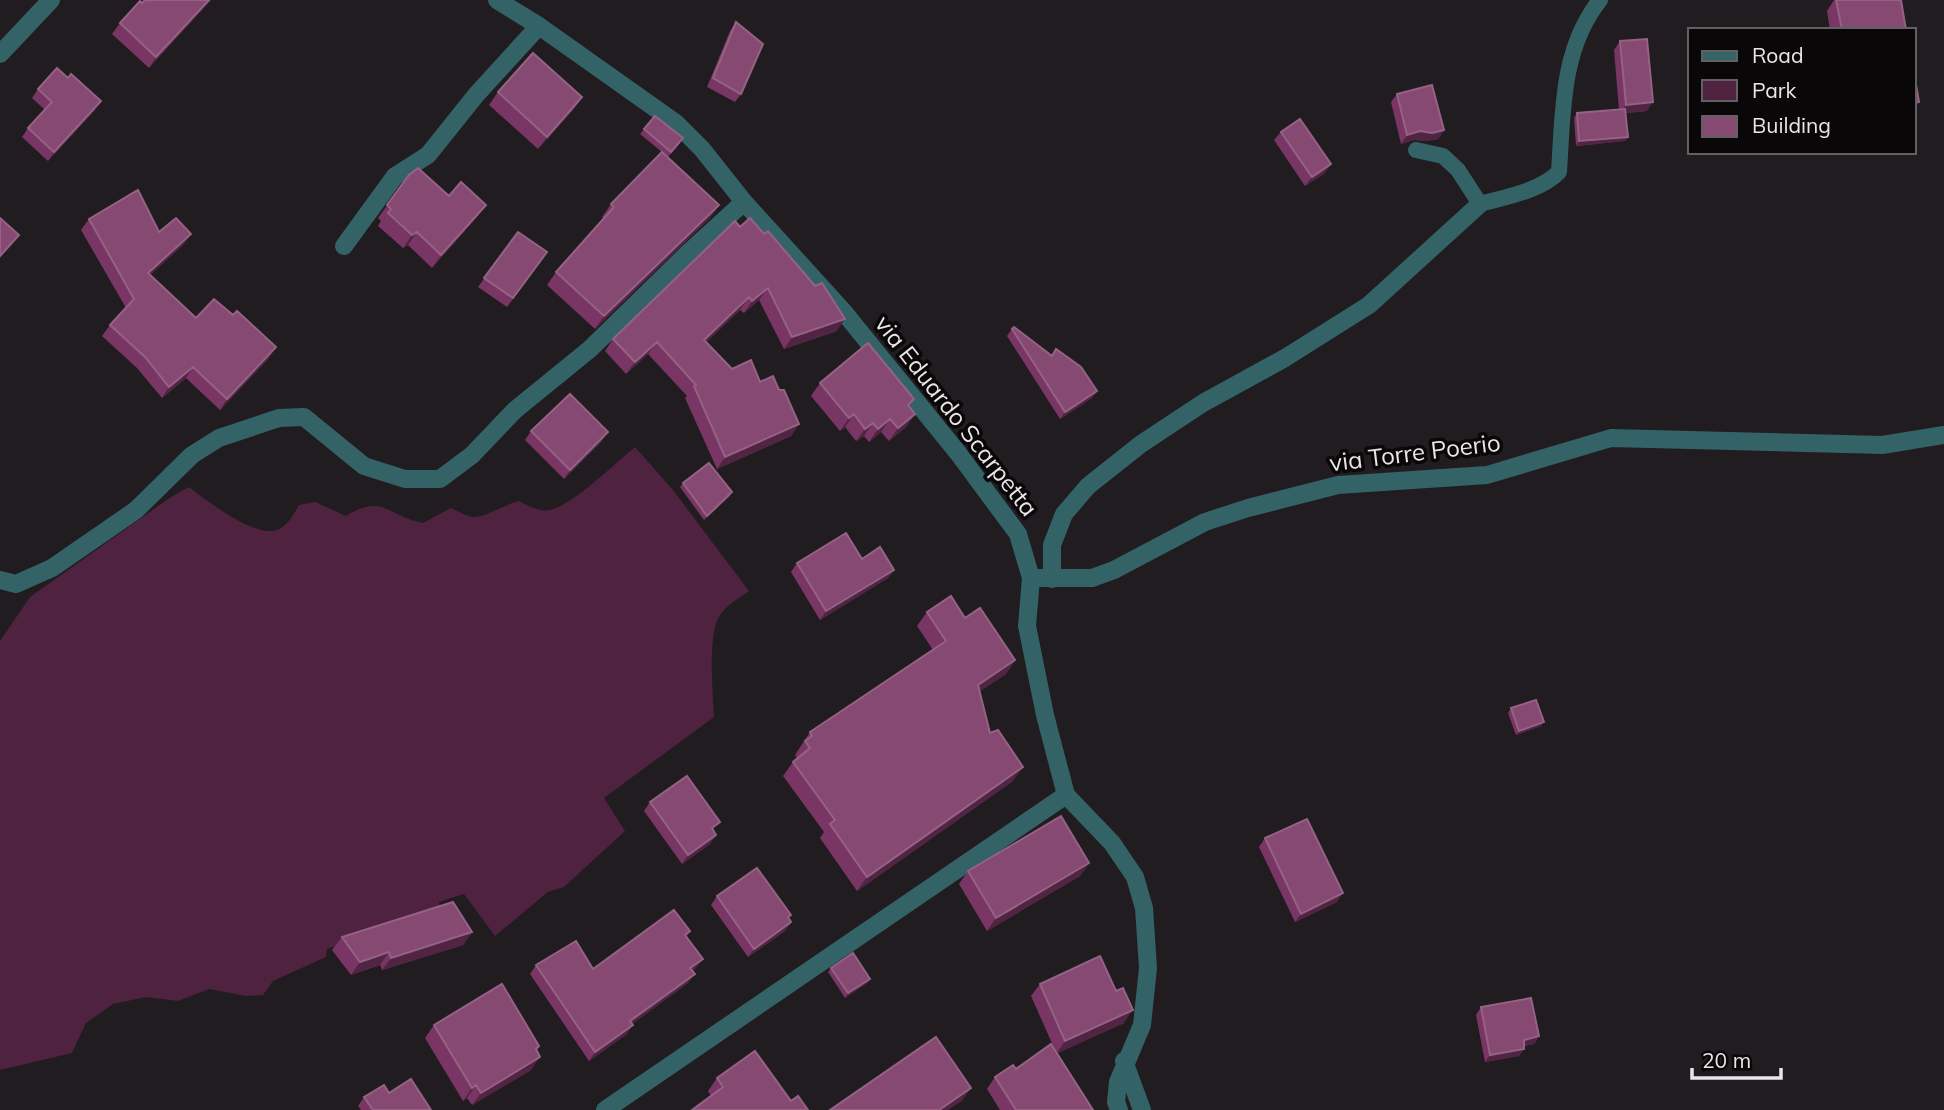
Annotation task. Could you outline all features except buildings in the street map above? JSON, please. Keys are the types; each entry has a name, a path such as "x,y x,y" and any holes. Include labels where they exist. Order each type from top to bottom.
{"street":[{"path":"0,54 51,0"},
{"name":"via Eduardo Scarpetta","path":"497,0 539,26 676,123 702,149 744,202 843,311 958,453 1018,534 1031,578 1027,626 1045,715 1066,795 1112,842 1135,877 1144,908 1148,968 1142,1025 1124,1061 1118,1082 1116,1102 1119,1110"},
{"path":"344,246 395,176 428,155 476,95 539,26"},
{"path":"0,580 16,584 52,568 136,510 192,455 219,438 279,418 304,417 364,466 405,479 440,480 472,455 515,410 590,349 744,202"},
{"path":"1052,579 1052,545 1064,514 1088,486 1141,444 1203,403 1285,358 1369,304 1480,204"},
{"name":"via Torre Poerio","path":"1031,578 1092,578 1114,570 1205,522 1338,485 1488,475 1611,438 1882,445 1944,435"},
{"path":"605,1110 1066,795"},
{"path":"1124,1061 1142,1110"}],"lane":[{"path":"1416,150 1443,156 1458,170 1480,204 1518,194 1553,178 1559,172 1566,78 1575,45 1589,13 1600,0"}],"green space":[{"path":"635,447 673,490 749,591 726,608 716,624 712,664 714,717 604,798 625,831 564,887 548,892 495,936 464,894 439,902 441,911 327,949 326,957 273,981 263,995 246,996 209,989 178,1001 146,997 113,1004 86,1023 72,1053 0,1070 0,641 30,597 189,487 244,524 268,531 284,526 299,505 315,502 346,516 358,509 377,506 423,523 451,508 477,517 519,501 542,510 559,507"}]}
